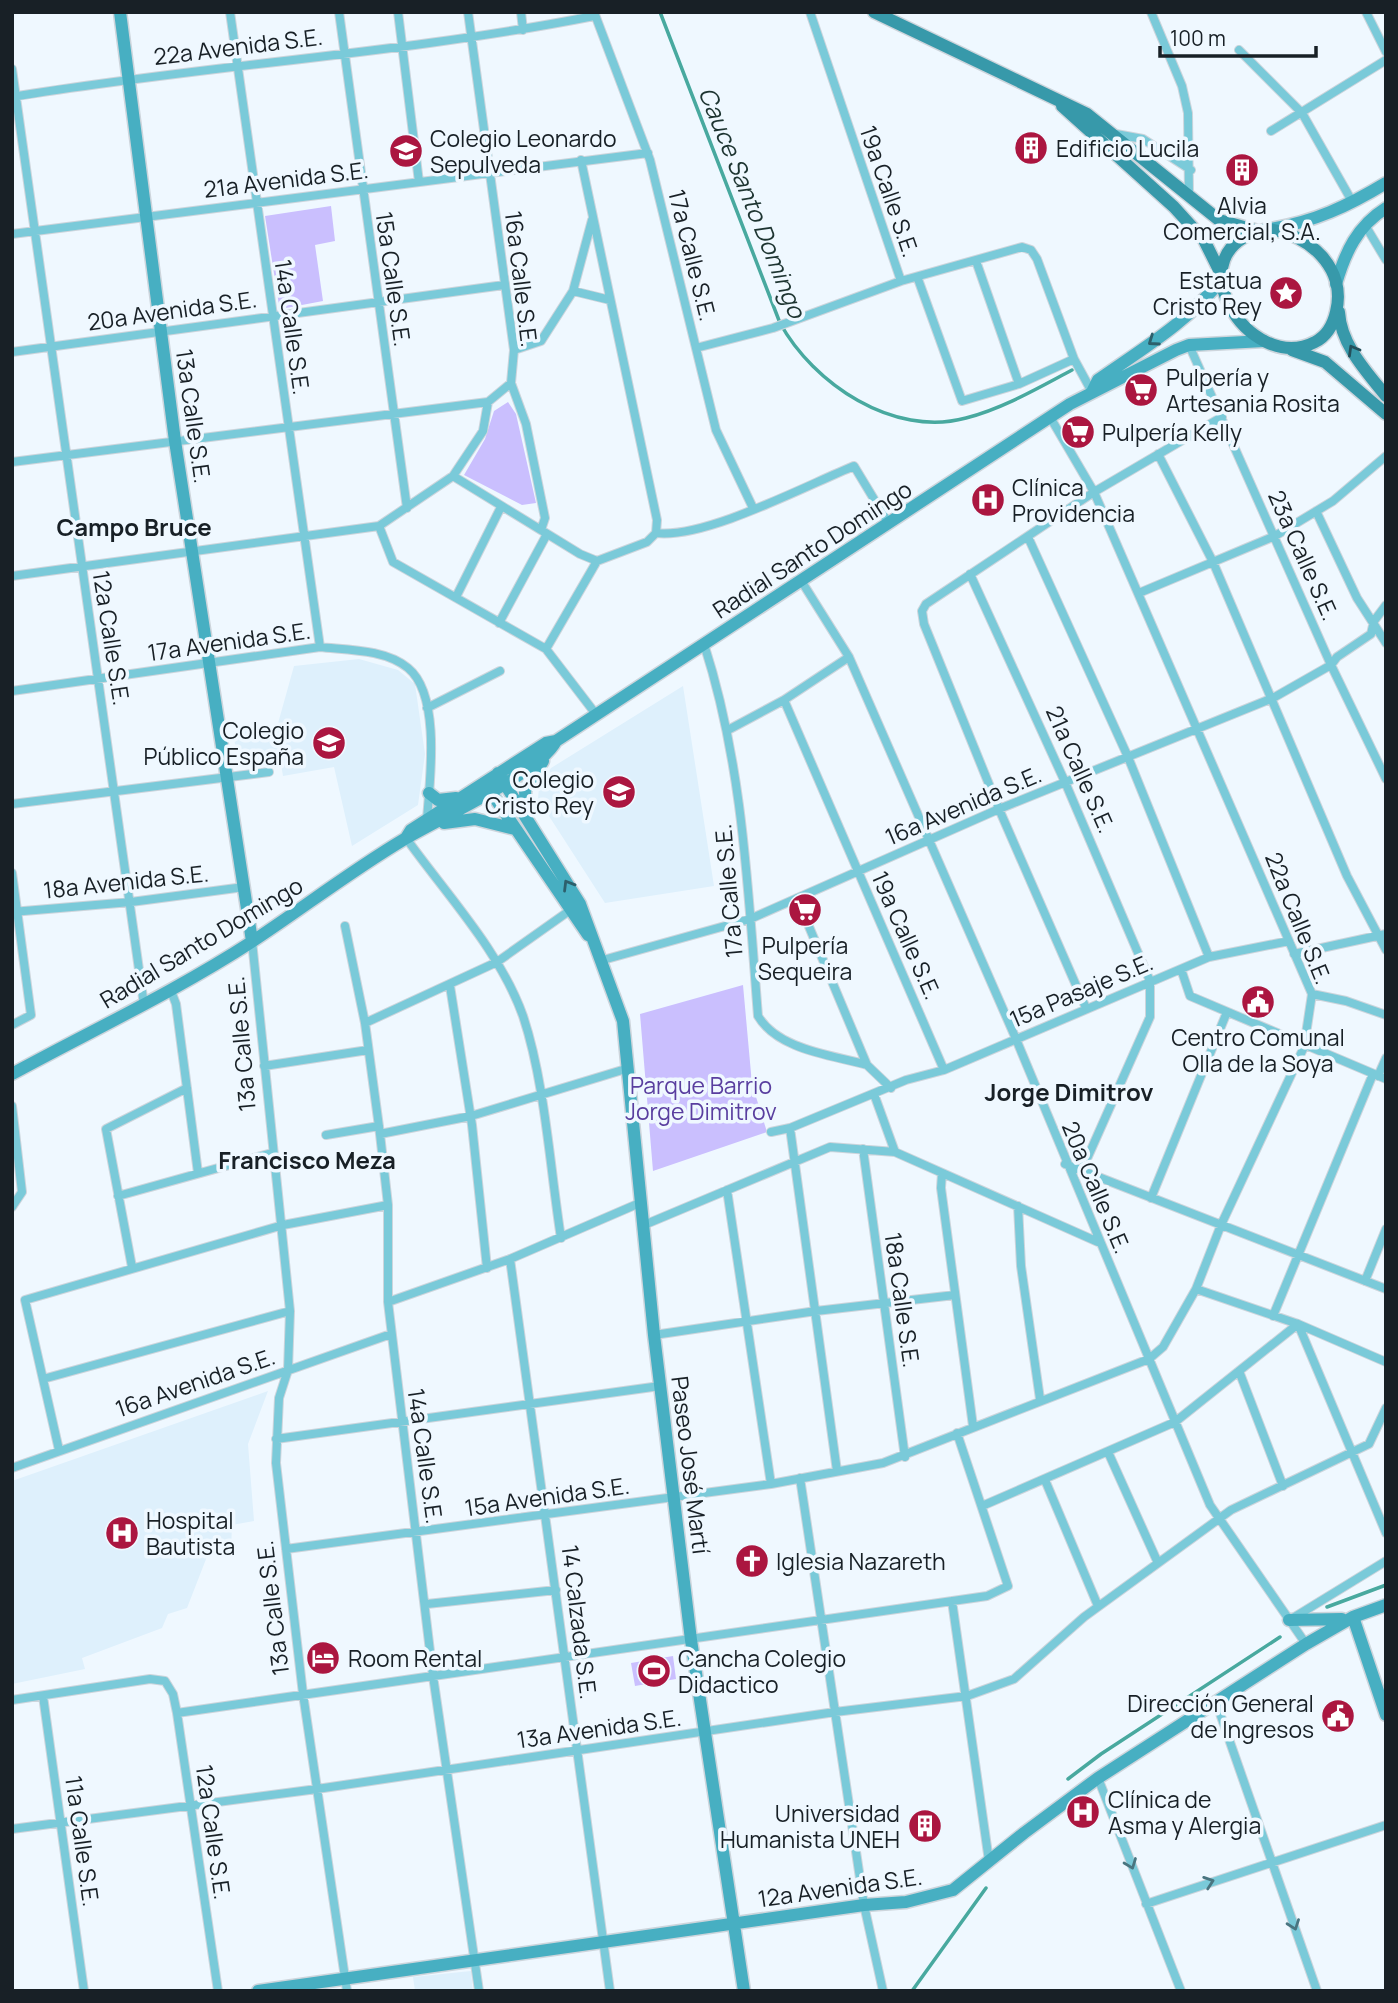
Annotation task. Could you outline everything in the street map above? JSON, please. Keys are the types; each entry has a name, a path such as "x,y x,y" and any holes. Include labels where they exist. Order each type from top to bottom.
{"main road":[{"name":"13a Calle S.E.","path":"120,12 175,441 253,941"},
{"path":"874,12 1087,114 1226,224 1290,233 1311,245 1328,264 1337,290 1340,324 1346,338 1386,396"},
{"path":"1054,99 1174,207 1204,240 1236,317 1264,341 1325,362 1386,414"},
{"path":"1221,277 1231,247 1242,237 1263,230 1310,222 1353,203 1386,183"},
{"path":"1278,346 1304,346 1321,338 1332,323 1337,290 1350,244 1365,225 1386,208"},
{"name":"Radial Santo Domingo","path":"1092,392 1098,380 1202,303 1221,277"},
{"name":"Radial Santo Domingo","path":"12,1074 144,1006 253,941 432,821 554,746 595,713 803,582 1092,392 1104,389 1166,354 1189,345 1264,341"},
{"path":"526,815 525,790 554,746"},
{"name":"Paseo José Martí","path":"501,778 580,904 603,960 623,1021 654,1335 691,1640 744,1991"},
{"name":"Radial Santo Domingo","path":"432,821 459,797 487,787"},
{"name":"Paseo José Martí","path":"487,787 569,911 597,946"},
{"path":"429,793 438,800 459,797"},
{"path":"432,821 475,819 515,829"},
{"name":"12a Avenida S.E.","path":"258,1991 346,1985 475,1961 864,1905 906,1902 943,1893 953,1889 1098,1778 1306,1644 1353,1618 1386,1605"},
{"path":"1290,1622 1353,1618 1386,1715"}],"street":[{"name":"14a Calle S.E.","path":"230,12 320,647"},
{"name":"15a Calle S.E.","path":"339,12 407,508"},
{"path":"398,12 419,182"},
{"name":"16a Calle S.E.","path":"468,12 514,351 511,383"},
{"path":"521,12 523,30"},
{"name":"19a Calle S.E.","path":"810,12 901,281 918,279 961,401 1019,384"},
{"path":"1151,12 1182,86 1188,113 1191,170 1189,196"},
{"path":"1366,12 1386,52"},
{"name":"22a Avenida S.E.","path":"14,97 344,52 472,38 594,14"},
{"name":"17a Calle S.E.","path":"594,14 648,153 716,430 753,508"},
{"path":"1239,50 1302,113 1353,203"},
{"path":"1271,131 1386,60"},
{"name":"12a Calle S.E.","path":"12,69 144,1006"},
{"path":"1112,134 1143,139 1191,170"},
{"name":"21a Avenida S.E.","path":"12,234 648,153"},
{"path":"545,649 597,561 647,542 656,533 657,520 581,160"},
{"path":"514,351 541,341 573,291 593,217"},
{"path":"1365,225 1386,260"},
{"path":"918,279 1022,247 1031,250 1037,258 1074,359 1092,392"},
{"path":"976,261 1019,384 1074,359"},
{"path":"696,348 774,328 901,281"},
{"name":"20a Avenida S.E.","path":"12,352 504,285"},
{"path":"573,291 610,300"},
{"name":"23a Calle S.E.","path":"1189,345 1331,665 1386,779"},
{"path":"12,462 488,402 511,383 526,424 545,518 544,532 499,623"},
{"path":"12,576 379,526 453,476 483,431 488,402"},
{"name":"22a Calle S.E.","path":"837,1471 905,1457 1040,1399 1149,1359 1163,1347 1196,1289 1221,1225 1304,1047 1312,994 1199,728 1094,492 1051,417"},
{"path":"1086,1008 999,808 924,624 922,611 926,604 1094,492 1222,417"},
{"path":"1158,454 1213,562 1347,876 1381,934 1386,950"},
{"path":"1139,593 1275,536 1334,501 1386,456"},
{"path":"656,533 671,535 725,522 854,466 889,524"},
{"path":"453,476 501,507 597,561"},
{"path":"456,597 501,507"},
{"path":"1316,511 1373,626 1386,643"},
{"path":"379,526 393,562 545,649 595,713"},
{"path":"1028,537 1128,757 1209,957"},
{"name":"21a Calle S.E.","path":"970,575 1065,782 1150,981"},
{"name":"20a Calle S.E.","path":"803,582 849,657 1016,1039 1065,1164 1210,1504 1306,1644"},
{"name":"16a Avenida S.E.","path":"603,960 750,919 999,808 1273,698 1331,665 1337,657 1371,634 1386,605"},
{"name":"17a Calle S.E.","path":"704,644 728,730 740,805 758,1016 766,1030 793,1044 867,1065"},
{"name":"17a Avenida S.E.","path":"12,691 320,647 371,652 407,667 417,679 427,708"},
{"path":"728,730 784,700 849,657"},
{"path":"432,821 427,708 500,671"},
{"name":"19a Calle S.E.","path":"784,700 944,1070"},
{"path":"12,804 269,772"},
{"path":"406,838 497,962 523,1016 540,1097 561,1238"},
{"path":"12,873 31,1015 12,1025"},
{"name":"18a Avenida S.E.","path":"16,911 131,902 244,887"},
{"path":"797,898 867,1065 891,1088"},
{"path":"365,1023 497,962 569,911"},
{"name":"14a Calle S.E.","path":"345,926 365,1023 379,1130 388,1205 387,1302 427,1604 433,1676 479,1991"},
{"path":"1294,954 1381,934"},
{"name":"15a Pasaje S.E.","path":"771,1132 790,1128 906,1080 944,1070 1209,957 1289,940"},
{"name":"13a Calle S.E.","path":"253,941 272,1153 283,1225 290,1311 288,1370 279,1398 276,1463 303,1693 346,1985"},
{"path":"1181,969 1190,996 1379,1077"},
{"path":"1082,1170 1150,1017 1150,981"},
{"path":"450,986 471,1116 487,1268"},
{"path":"171,991 176,1004 198,1173"},
{"path":"1312,994 1346,1001 1386,1015"},
{"path":"1151,1198 1227,1012"},
{"path":"264,1066 368,1050"},
{"path":"1273,1316 1296,1254 1386,1058"},
{"path":"326,1135 471,1116 629,1068"},
{"path":"132,1267 106,1129 187,1088"},
{"path":"874,1094 895,1152"},
{"path":"12,1106 22,1192 12,1207"},
{"path":"790,1128 837,1471"},
{"path":"644,1225 830,1147 895,1152 1098,1242"},
{"name":"18a Calle S.E.","path":"863,1149 905,1457"},
{"path":"118,1196 272,1153"},
{"path":"1065,1164 1386,1289"},
{"path":"942,1173 973,1426"},
{"path":"727,1190 771,1484"},
{"path":"387,1302 510,1259 642,1202"},
{"path":"59,1450 25,1300 283,1225 388,1205"},
{"path":"1018,1206 1021,1266 1040,1399"},
{"path":"1364,1281 1386,1229"},
{"name":"14 Calzada S.E.","path":"510,1259 610,1991"},
{"path":"1196,1289 1298,1324 1386,1362"},
{"path":"654,1335 816,1311 955,1295"},
{"path":"43,1379 290,1311"},
{"path":"982,1506 1175,1422 1298,1324"},
{"path":"1298,1324 1386,1533"},
{"name":"16a Avenida S.E.","path":"12,1468 391,1334"},
{"path":"1239,1371 1283,1486"},
{"path":"276,1439 660,1386"},
{"name":"13a Avenida S.E.","path":"12,1829 317,1789 835,1712 967,1696 1014,1679 1098,1606 1220,1519 1369,1444 1386,1408"},
{"path":"177,1713 987,1596 1008,1587 957,1433"},
{"path":"1108,1452 1158,1563"},
{"name":"15a Avenida S.E.","path":"286,1549 675,1498 837,1471"},
{"path":"800,1478 864,1905 883,1991"},
{"path":"1045,1480 1098,1606"},
{"path":"1290,1622 1386,1562"},
{"path":"427,1604 556,1590"},
{"path":"952,1601 989,1861"},
{"name":"12a Calle S.E.","path":"43,1696 150,1679 165,1681 173,1694 218,1991"},
{"path":"12,1700 43,1696"},
{"name":"11a Calle S.E.","path":"43,1696 84,1991"},
{"path":"1216,1702 1317,1991"},
{"path":"1098,1778 1181,1991"},
{"path":"1146,1904 1386,1825"}],"shaded area":[{"name":"Colegio Público España","path":"359,659 398,670 415,684 425,754 418,805 352,846 334,767 283,776 280,758 238,765 233,731 277,727 294,666"},
{"name":"Colegio Cristo Rey","path":"683,686 714,886 605,903 538,799 539,786 551,768"},
{"name":"Hospital Bautista","path":"268,1391 248,1444 254,1521 232,1525 231,1551 208,1554 187,1608 168,1614 162,1628 82,1658 85,1669 12,1684 12,1481"},
{"path":"471,1971 473,1991 415,1991 413,1977"}],"green space":[{"path":"331,206 335,241 315,245 323,301 286,308 279,305 265,216"},
{"path":"508,402 516,414 536,503 522,505 464,475 485,439 494,411"},
{"name":"Parque Barrio Jorge Dimitrov","path":"743,985 752,1084 767,1132 653,1171 640,1014"},
{"name":"Cancha Colegio Didactico","path":"673,1656 676,1679 635,1686 631,1663"}],"waterway":[{"name":"Cauce Santo Domingo","path":"660,12 780,323 794,345 834,385 884,413 911,420 938,422 966,418 994,409 1072,370"},
{"path":"1327,1607 1386,1585"},
{"path":"1068,1779 1101,1754 1280,1637"},
{"path":"912,1991 986,1888"}],"place":[{"name":"Edificio Lucila","path":"1031,148"},
{"name":"Colegio Leonardo Sepulveda","path":"406,151"},
{"name":"Alvia Comercial, S.A.","path":"1242,170"},
{"name":"Estatua Cristo Rey","path":"1286,293"},
{"name":"Pulpería y Artesania Rosita","path":"1141,390"},
{"name":"Pulpería Kelly","path":"1078,432"},
{"name":"Clínica Providencia","path":"988,500"},
{"name":"Colegio Público España","path":"329,743"},
{"name":"Colegio Cristo Rey","path":"619,792"},
{"name":"Pulpería Sequeira","path":"805,910"},
{"name":"Centro Comunal Olla de la Soya","path":"1258,1002"},
{"name":"Hospital Bautista","path":"122,1533"},
{"name":"Iglesia Nazareth","path":"752,1561"},
{"name":"Room Rental","path":"323,1658"},
{"name":"Cancha Colegio Didactico","path":"654,1671"},
{"name":"Dirección General de Ingresos","path":"1338,1716"},
{"name":"Clínica de Asma y Alergia","path":"1083,1812"},
{"name":"Universidad Humanista UNEH","path":"925,1826"}],"district":[{"name":"Campo Bruce","path":"134,526"},
{"name":"Jorge Dimitrov","path":"1069,1091"},
{"name":"Francisco Meza","path":"307,1159"}]}
